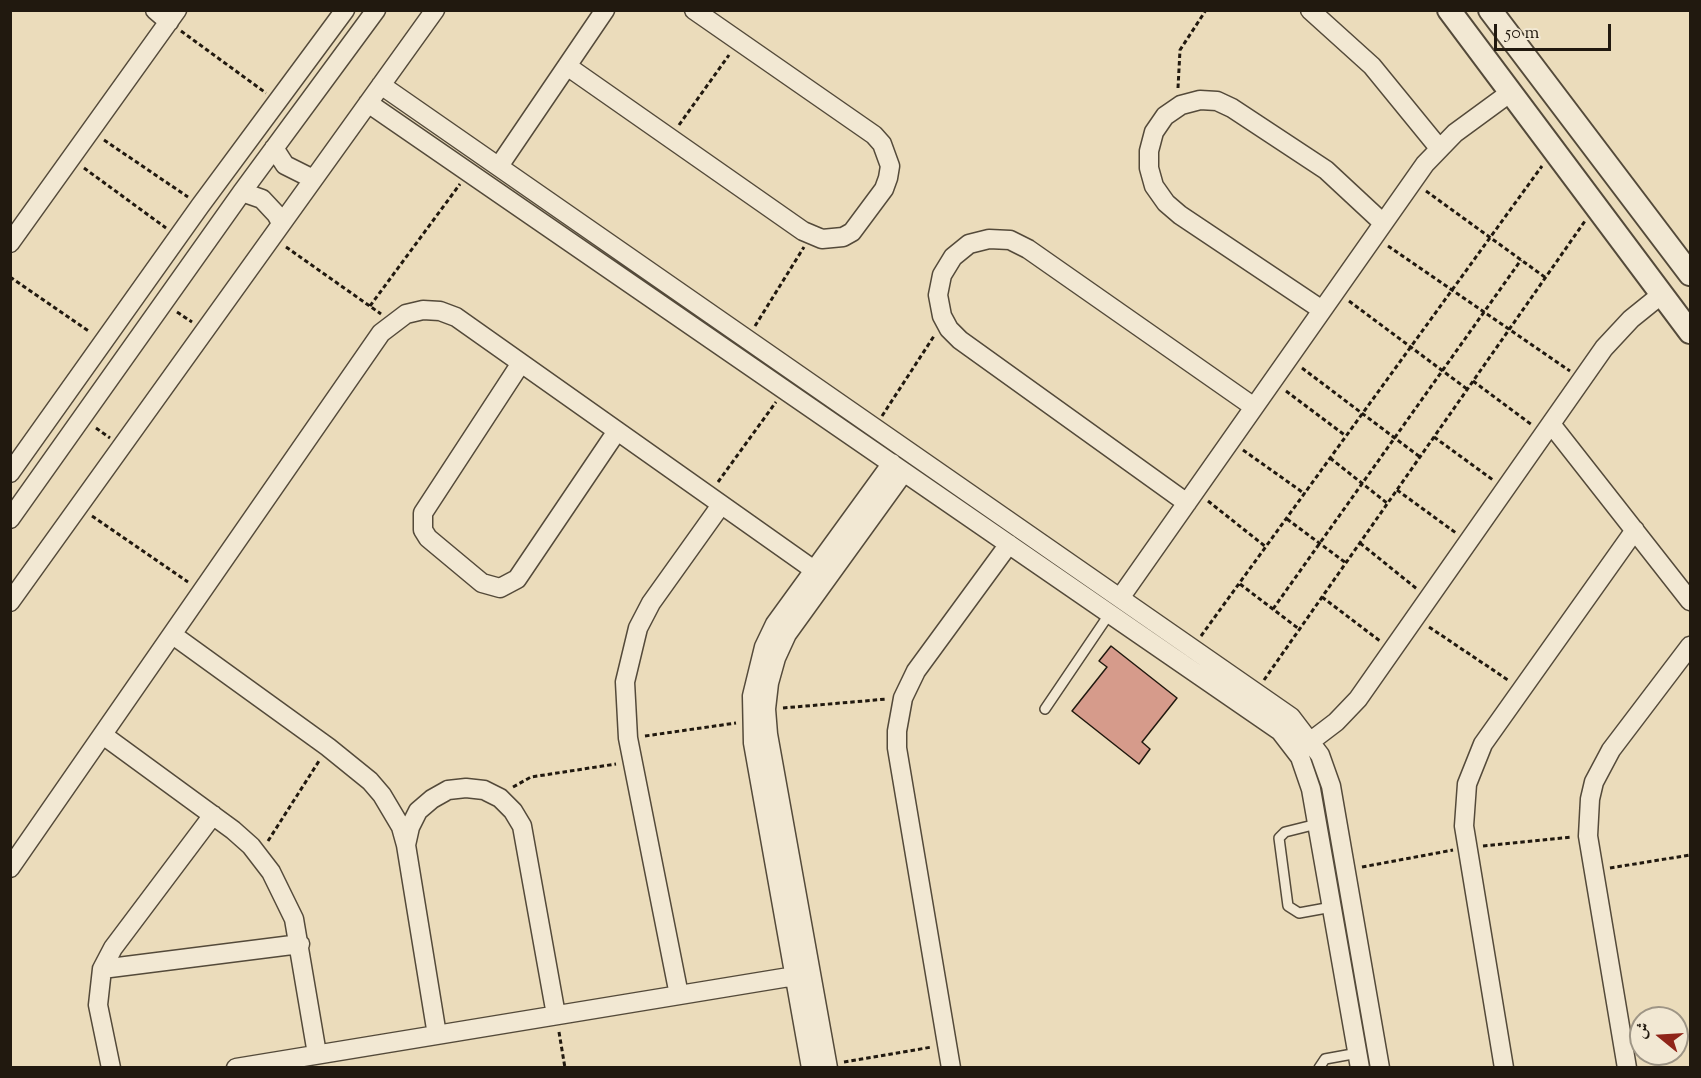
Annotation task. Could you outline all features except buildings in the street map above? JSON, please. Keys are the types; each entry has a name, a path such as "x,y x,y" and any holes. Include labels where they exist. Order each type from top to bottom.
{"street":[{"path":"10,243 173,16 155,10"},
{"path":"10,473 200,206 345,10"},
{"path":"10,519 242,192 376,10"},
{"path":"10,602 16,584 79,506 435,10"},
{"path":"499,166 605,10"},
{"path":"567,66 811,236 833,239 852,232 884,189 888,178 888,154 874,135 694,10"},
{"path":"1310,10 1372,66 1439,148"},
{"path":"1449,10 1690,332"},
{"path":"1490,10 1690,274"},
{"path":"381,85 1291,717 1311,741 1331,786 1380,1068"},
{"path":"1120,597 1412,182 1439,148 1473,119 1511,92"},
{"path":"1322,310 1180,215 1154,186 1149,168 1149,151 1154,132 1165,116 1181,105 1200,100 1217,101 1233,108 1326,170 1378,230"},
{"path":"369,103 1280,731 1291,744 1307,773 1359,1060"},
{"path":"274,148 294,171 313,179"},
{"path":"242,192 262,199 276,214 276,230"},
{"path":"1191,497 960,340 949,329 942,316 938,295 942,275 953,257 969,244 989,239 1010,240 1028,249 1254,407"},
{"path":"1311,741 1347,711 1617,333 1662,294"},
{"path":"10,868 381,333 392,322 406,314 423,310 440,311 456,317 814,570"},
{"path":"521,363 423,513 423,530 428,538 482,583 500,588 517,579 617,431"},
{"path":"1548,429 1635,530 1690,601"},
{"path":"822,1067 795,976 751,721 755,679 764,647 775,624 814,570 898,467"},
{"path":"822,1067 768,734 766,709 769,683 776,658 787,634 898,467"},
{"path":"679,995 628,738 624,710 625,682 629,655 638,628 715,500"},
{"path":"1504,1068 1468,848 1464,805 1473,763 1483,744 1521,689 1635,530"},
{"path":"951,1068 897,748 897,731 903,698 916,671 1009,544"},
{"path":"173,635 328,747 370,781 382,795 401,827 406,845 437,1035"},
{"path":"1627,1068 1588,836 1590,799 1602,765 1690,646"},
{"path":"103,735 233,830 260,856 284,895 300,944 317,1054"},
{"path":"406,845 410,827 418,811 432,799 448,790 475,789 500,798 513,811 522,826 556,1015"},
{"path":"111,1068 98,1005 102,969 113,948 213,815"},
{"path":"102,969 300,944"},
{"path":"236,1068 795,976"}],"lane":[{"path":"1045,709 1110,613"},
{"path":"1317,824 1285,832 1279,838 1288,906 1299,913 1332,907"},
{"path":"1319,1068 1325,1059 1359,1060"}],"path":[{"path":"1181,105 1177,81 1180,50 1206,10"},
{"path":"173,16 277,101"},
{"path":"670,138 738,41"},
{"path":"90,130 200,206"},
{"path":"1193,648 1554,149"},
{"path":"71,158 178,237"},
{"path":"370,306 469,172"},
{"path":"1412,182 1546,278"},
{"path":"1256,691 1596,206"},
{"path":"276,230 392,322"},
{"path":"1378,230 1452,291 1582,379"},
{"path":"747,338 811,236"},
{"path":"1274,609 1521,260"},
{"path":"10,278 104,342"},
{"path":"1335,291 1467,389"},
{"path":"164,302 204,330"},
{"path":"875,427 927,344 940,332 949,329"},
{"path":"1289,357 1420,458"},
{"path":"1273,381 1346,436"},
{"path":"1473,381 1548,429"},
{"path":"715,500 785,390"},
{"path":"82,418 122,446"},
{"path":"1434,436 1505,489"},
{"path":"1230,441 1305,494"},
{"path":"1330,458 1388,503"},
{"path":"1397,489 1468,542"},
{"path":"1191,497 1266,547"},
{"path":"79,506 202,592"},
{"path":"1286,519 1346,562"},
{"path":"1360,543 1428,598"},
{"path":"1240,584 1299,629"},
{"path":"1322,597 1392,650"},
{"path":"1415,617 1521,689"},
{"path":"766,709 903,698"},
{"path":"628,738 751,721"},
{"path":"260,856 328,747"},
{"path":"500,798 518,783 531,777 633,761"},
{"path":"1346,870 1468,848 1588,836"},
{"path":"1594,870 1690,855"},
{"path":"556,1015 565,1068"},
{"path":"822,1067 947,1044"}]}
